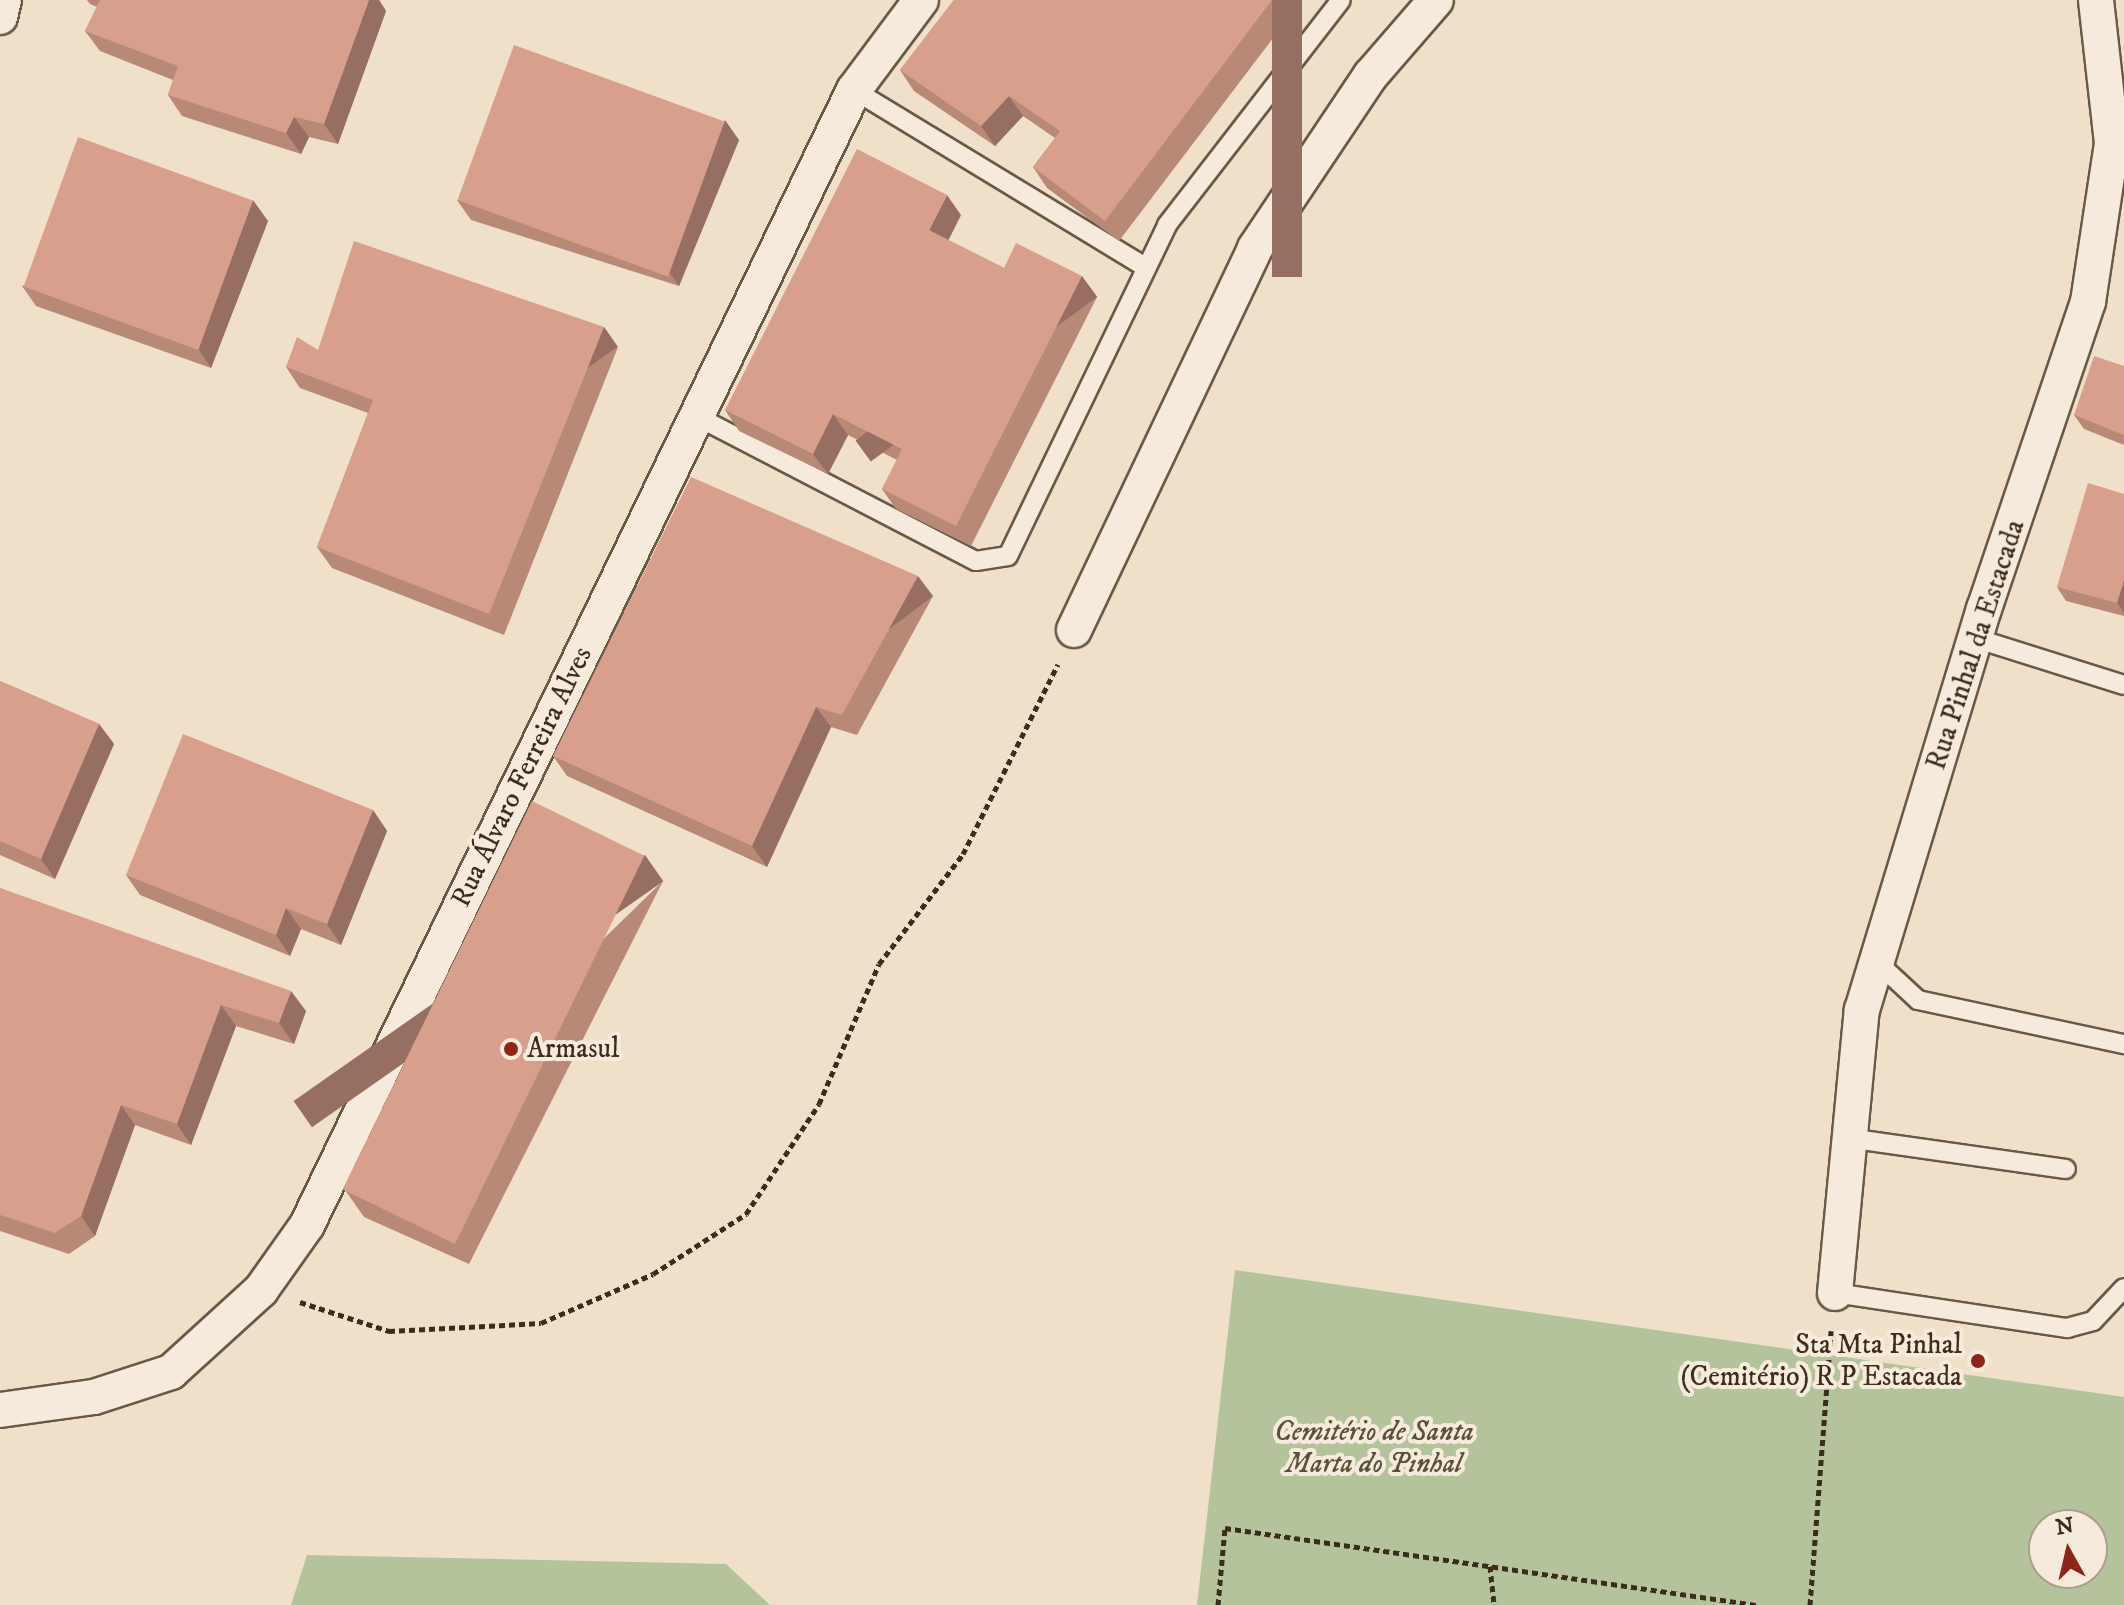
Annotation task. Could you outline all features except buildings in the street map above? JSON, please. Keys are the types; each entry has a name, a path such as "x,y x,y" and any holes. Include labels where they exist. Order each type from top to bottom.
{"street":[{"name":"Rua Álvaro Ferreira Alves","path":"0,1410 94,1397 171,1372 261,1290 307,1225 854,90 921,0"},
{"path":"1074,630 1255,248 1371,75 1436,0"},
{"name":"Rua Pinhal da Estacada","path":"1835,1293 1862,1010 1975,638 2088,302 2112,143 2096,0"}],"lane":[{"path":"696,416 976,561 998,562 1015,550 1143,266 1185,200 1341,0"},
{"path":"854,90 1143,266"},
{"path":"1975,638 2124,685"},
{"path":"1877,962 1918,1000 2124,1044"},
{"path":"1848,1138 2066,1169"},
{"path":"1835,1293 2067,1328 2093,1321 2124,1288"}],"path":[{"path":"261,1290 389,1331 541,1323 653,1274 746,1214 819,1104 879,964 963,854 1074,630"},
{"path":"1810,1605 1835,1293"},
{"path":"1218,1605 1225,1528 1757,1605"},
{"path":"1490,1566 1494,1605"}],"green space":[{"name":"Cemitério de Santa Marta do Pinhal","path":"1235,1270 2124,1397 2124,1605 1197,1605"},
{"path":"307,1555 726,1564 770,1605 291,1605"}],"place":[{"name":"Armasul","path":"511,1049"},
{"name":"Sta Mta Pinhal (Cemitério) R P Estacada","path":"1978,1361"}]}
